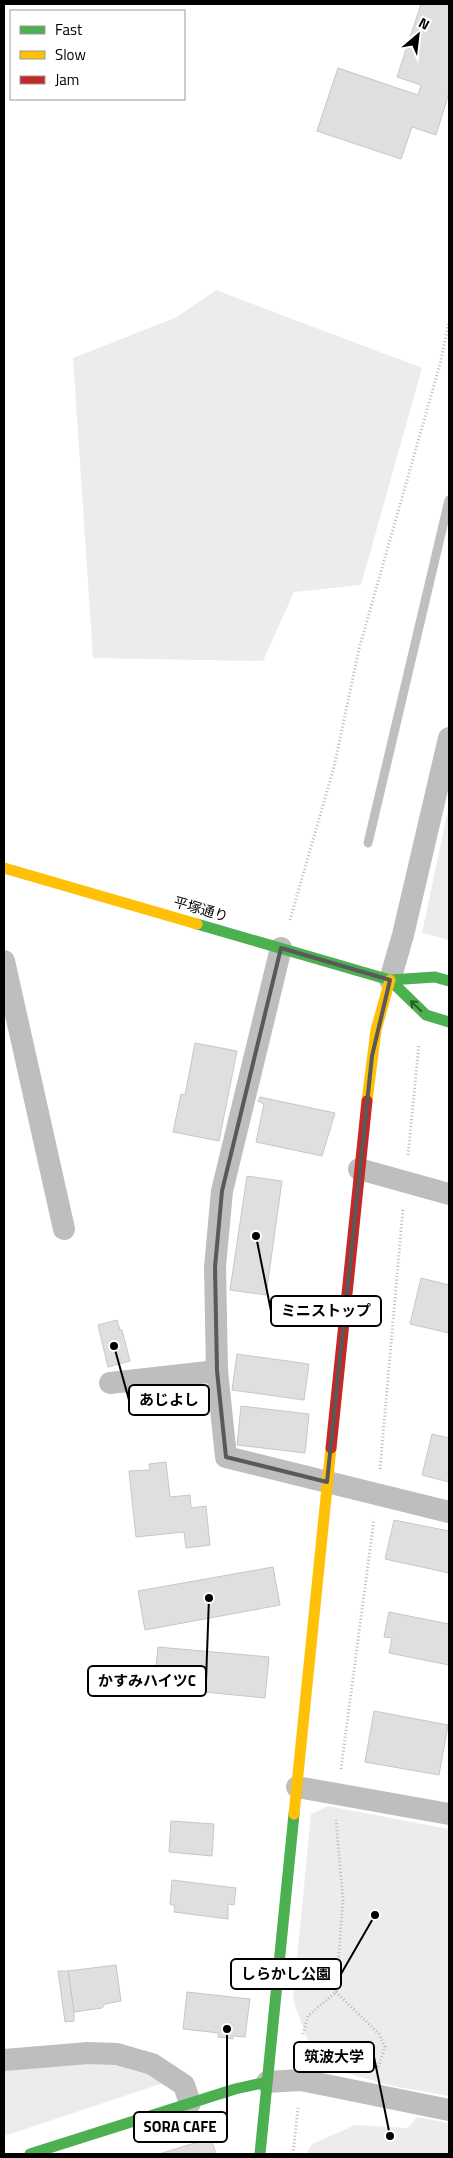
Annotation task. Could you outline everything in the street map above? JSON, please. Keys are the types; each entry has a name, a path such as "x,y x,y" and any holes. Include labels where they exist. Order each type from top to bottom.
{"street":[{"path":"260,2154 327,1482 372,1056 376,1030 403,935 449,738"},
{"name":"平塚通り","path":"4,868 390,980 435,977 449,981"},
{"path":"281,948 222,1191 215,1268 217,1371 226,1456 449,1512"},
{"path":"4,961 64,1229"},
{"name":"平塚通り","path":"390,980 426,1015 449,1022"},
{"path":"359,1169 449,1194"},
{"path":"110,1382 217,1371"},
{"path":"297,1787 449,1814"},
{"path":"4,2060 88,2053 117,2054 130,2057 152,2064 184,2084 190,2103"},
{"path":"30,2154 235,2089 267,2082 300,2080 449,2110"}],"path":[{"path":"281,948 334,767 359,649 440,364 449,322"},
{"path":"301,2043 308,2016 336,1992 343,1900 336,1821 338,1793 377,1495 419,1042"},
{"path":"336,1992 379,2034 385,2047 375,2076 366,2093"}],"highlighted area":[{"path":"281,948 390,980 372,1056 327,1482 226,1457 217,1371 215,1267 222,1191"}],"shaded area":[{"path":"216,290 422,368 361,585 294,592 263,661 93,658 73,358 177,317"},
{"path":"449,805 449,940 422,933"},
{"path":"328,1806 449,1829 449,2096 393,2086 317,2065 293,2000 311,1814"},
{"path":"115,2062 139,2067 166,2082 4,2136 4,2067"},
{"path":"417,2117 449,2123 449,2154 306,2154 312,2144 355,2125 408,2128"}],"building":[{"path":"421,4 449,4 449,93 436,135 412,127 401,159 317,131 338,68 418,95 421,85 397,77"},
{"path":"195,1043 237,1051 219,1141 173,1132 181,1094 185,1095"},
{"path":"260,1097 335,1113 322,1156 256,1142 264,1104 258,1101"},
{"path":"247,1176 282,1181 266,1295 230,1290"},
{"path":"421,1278 449,1285 449,1333 410,1324"},
{"path":"117,1320 120,1330 122,1330 130,1361 108,1367 98,1325"},
{"path":"237,1354 309,1364 304,1400 232,1390"},
{"path":"241,1406 309,1414 305,1453 237,1445"},
{"path":"432,1434 449,1438 449,1482 422,1475"},
{"path":"166,1462 170,1497 190,1495 191,1508 206,1506 210,1545 186,1548 184,1532 136,1537 129,1471 150,1470 149,1464"},
{"path":"394,1520 449,1531 449,1573 385,1559"},
{"path":"273,1567 280,1605 145,1630 138,1591"},
{"path":"389,1612 449,1624 449,1665 389,1653 392,1638 384,1637"},
{"path":"158,1647 269,1657 265,1698 154,1687"},
{"path":"374,1711 448,1725 439,1775 365,1762"},
{"path":"171,1821 214,1824 212,1856 169,1852"},
{"path":"172,1880 236,1888 234,1905 228,1904 228,1919 174,1912 175,1906 170,1904"},
{"path":"116,1965 121,2001 105,2004 102,2008 74,2012 68,1971"},
{"path":"58,1971 68,1971 74,2021 65,2022"},
{"path":"187,1992 250,1999 245,2037 233,2036 233,2039 218,2037 219,2033 183,2029"},
{"path":"211,2138 216,2154 159,2154"}],"waterway":[{"path":"368,843 449,500"}],"traffic: fast":[{"path":"197,924 390,980 435,977 449,981"},
{"path":"390,980 426,1015 449,1022"},
{"path":"260,2154 294,1814"},
{"path":"30,2154 235,2089 267,2082"}],"traffic: slow":[{"path":"4,868 197,924"},
{"path":"367,1101 376,1030 390,980"},
{"path":"294,1814 331,1448"}],"traffic: jam":[{"path":"331,1448 367,1101"}],"place":[{"name":"ミニストップ","path":"256,1236"},
{"name":"あじよし","path":"114,1346"},
{"name":"かすみハイツC","path":"209,1598"},
{"name":"しらかし公園","path":"375,1915"},
{"name":"SORA CAFE","path":"227,2029"},
{"name":"筑波大学","path":"390,2136"}]}
